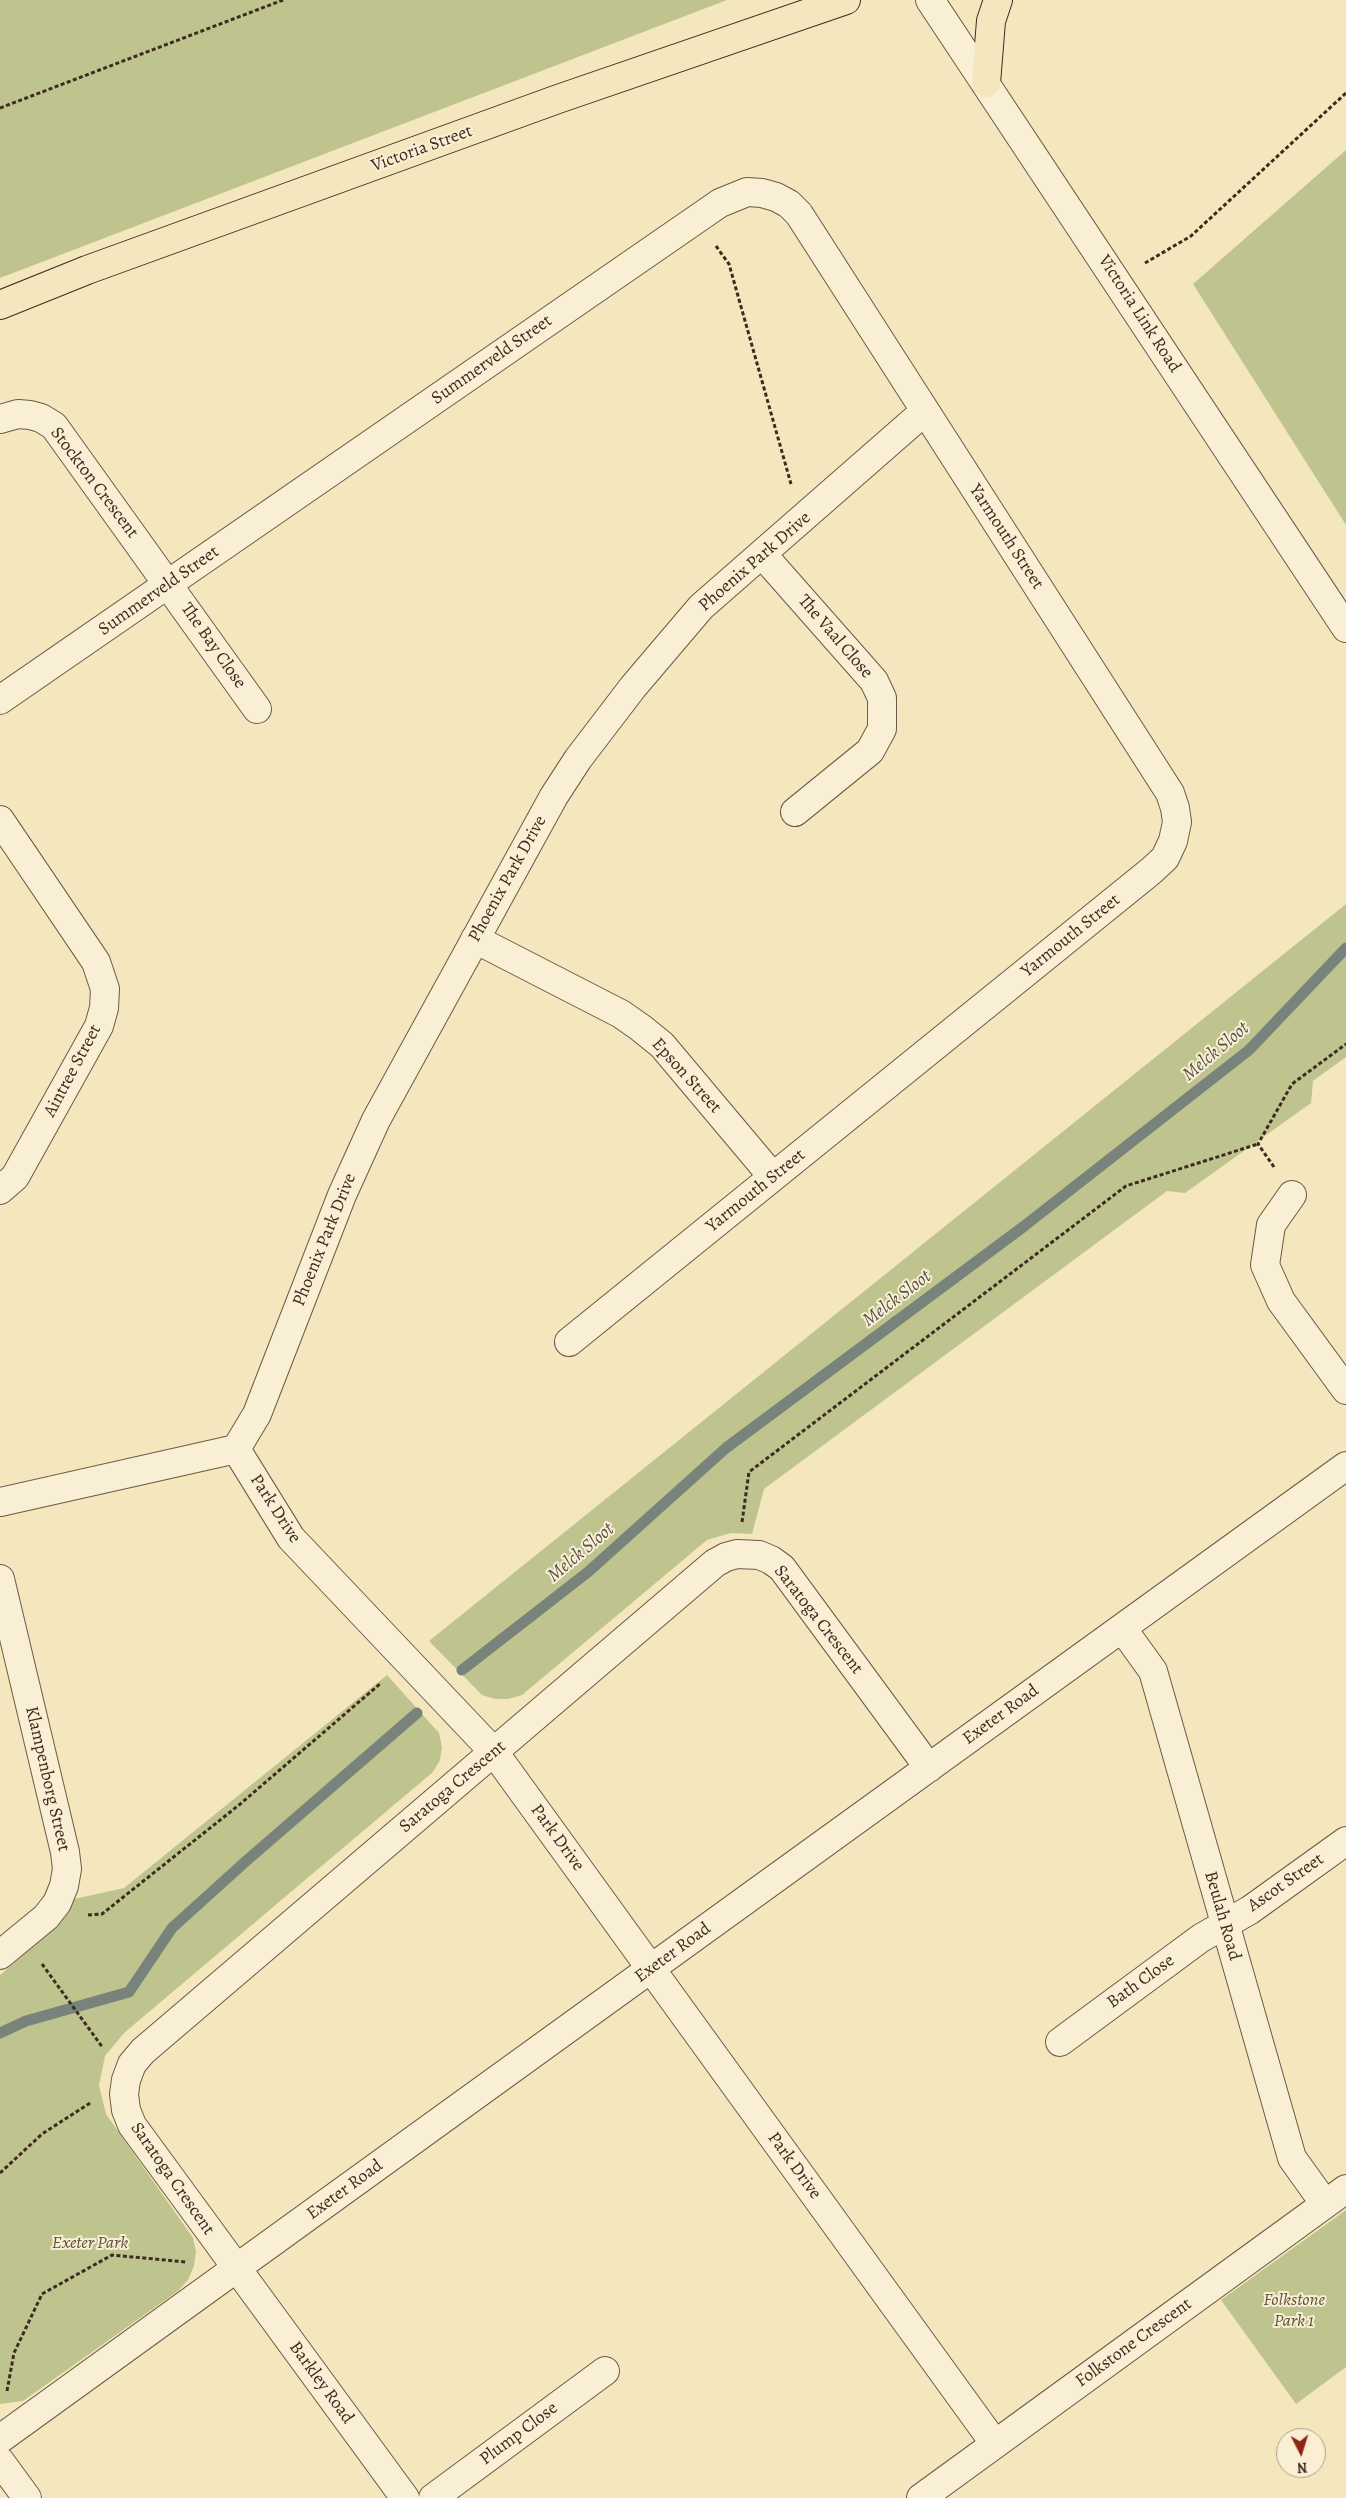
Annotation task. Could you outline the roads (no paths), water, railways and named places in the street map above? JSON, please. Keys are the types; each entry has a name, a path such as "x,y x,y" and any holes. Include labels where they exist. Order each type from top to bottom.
{"main road":[{"name":"Victoria Street","path":"0,305 87,270 558,100 846,0"},
{"path":"986,83 991,22 998,0"}],"street":[{"name":"Victoria Link Road","path":"930,0 1346,628"},
{"name":"Summerveld Street","path":"0,700 720,203 747,192 762,193 776,197 788,204 799,214 925,411"},
{"name":"Phoenix Park Drive","path":"236,1449 257,1414 342,1195 376,1120 554,796 604,723 702,607 925,411"},
{"name":"Yarmouth Street","path":"569,1342 1151,871 1165,858 1173,841 1177,822 1170,793 925,411"},
{"name":"Stockton Crescent","path":"0,419 18,414 30,415 41,418 54,426 169,584"},
{"name":"The Vaal Close","path":"762,554 874,681 882,698 882,729 870,752 795,812"},
{"name":"The Bay Close","path":"169,584 257,709"},
{"name":"Aintree Street","path":"0,820 96,962 105,989 104,1008 99,1026 15,1176 0,1190"},
{"name":"Epson Street","path":"475,939 621,1014 641,1028 662,1046 773,1177"},
{"path":"1292,1195 1271,1225 1266,1265 1281,1301 1346,1390"},
{"path":"0,1502 236,1449"},
{"name":"Park Drive","path":"236,1449 291,1538 494,1752 995,2444"},
{"name":"Exeter Road","path":"0,2439 1346,1466"},
{"name":"Saratoga Crescent","path":"236,2269 132,2125 126,2110 124,2094 126,2080 132,2064 143,2051 715,1563 738,1554 759,1555 771,1560 782,1568 929,1768"},
{"name":"Klampenborg Street","path":"0,1579 65,1852 67,1869 64,1886 57,1903 46,1916 0,1954"},
{"name":"Beulah Road","path":"1122,1628 1153,1671 1292,2158 1336,2197"},
{"name":"Ascot Street","path":"1224,1924 1250,1910 1346,1841"},
{"name":"Bath Close","path":"1060,2042 1201,1938 1224,1924"},
{"name":"Folkstone Crescent","path":"921,2498 1336,2197"},
{"name":"Barkley Road","path":"236,2269 405,2498"},
{"name":"Plump Close","path":"433,2498 605,2371"},
{"path":"0,2461 27,2498"}],"waterway":[{"name":"Melck Sloot","path":"462,1670 588,1572 726,1448 1023,1227 1249,1050 1346,948"},
{"path":"0,2033 26,2021 129,1992 172,1928 417,1713"}],"park label":[{"name":"Exeter Park","path":"90,2244"},
{"name":"Folkstone Park 1","path":"1294,2311"}]}
